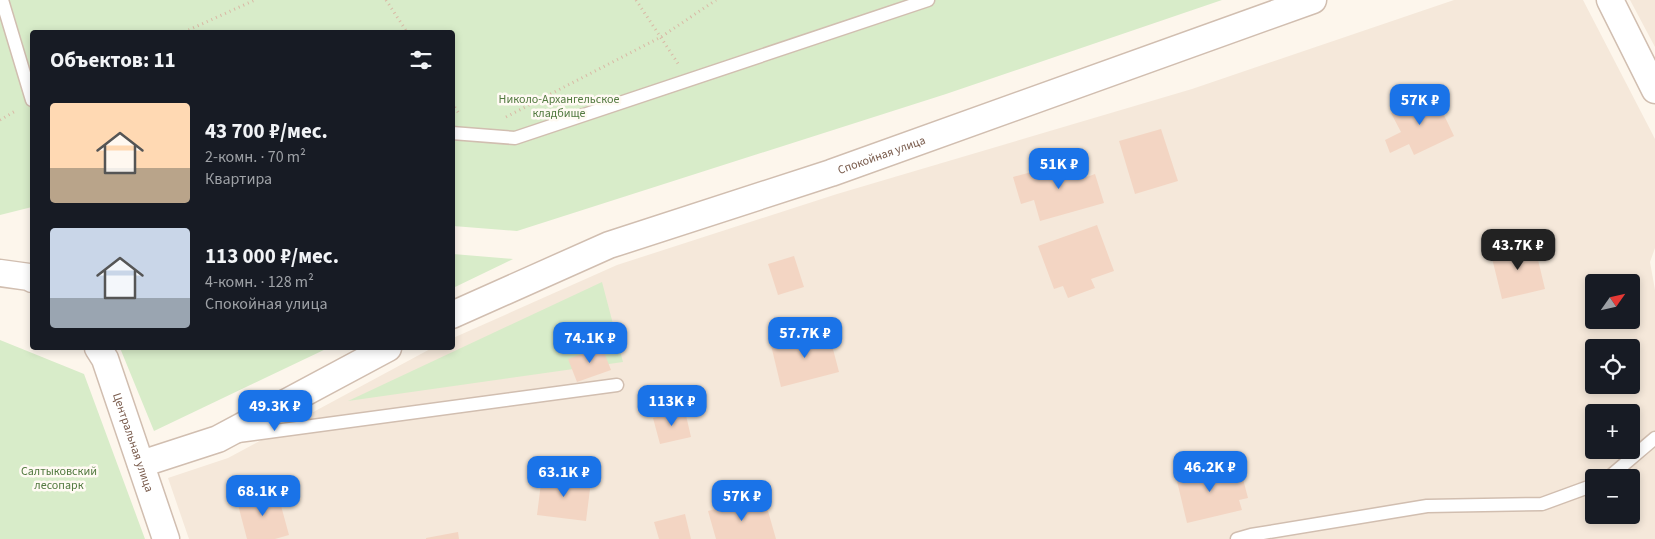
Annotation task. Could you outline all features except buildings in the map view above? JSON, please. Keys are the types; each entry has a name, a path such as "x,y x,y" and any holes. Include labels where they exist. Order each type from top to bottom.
{"street":[{"name":"Спокойная улица","path":"455,314 609,245 831,173 1313,0"},
{"path":"1610,0 1655,90"},
{"path":"0,273 30,278"},
{"name":"Центральная улица","path":"99,350 105,359 166,539"},
{"path":"140,464 218,439 384,350"}],"lane":[{"path":"2,0 30,93"},
{"path":"455,133 515,138 928,0"},
{"path":"218,439 617,385"},
{"path":"1619,469 1655,438"},
{"path":"1237,539 1427,506 1542,504 1585,488"}],"path":[{"path":"188,30 255,0"},
{"path":"386,0 406,30"},
{"path":"636,0 688,80"},
{"path":"473,135 661,37 716,0"}],"shaded area":[{"path":"1454,0 1583,0 1655,139 1655,248 1650,262 1655,290 1655,539 189,539 168,478 228,458 428,350 455,350 455,337 617,265 837,194 1192,89"},
{"path":"1630,0 1655,0 1655,47"}],"green space":[{"name":"Николо-Архангельское кладбище","path":"0,0 1222,0 946,94 517,231 455,226 455,30 30,30 30,208 0,215"},
{"path":"455,254 513,259 455,287"},
{"path":"602,282 623,362 348,401"},
{"name":"Салтыковский лесопарк","path":"0,340 84,374 145,539 0,539"},
{"path":"121,350 324,350 154,431"}]}
